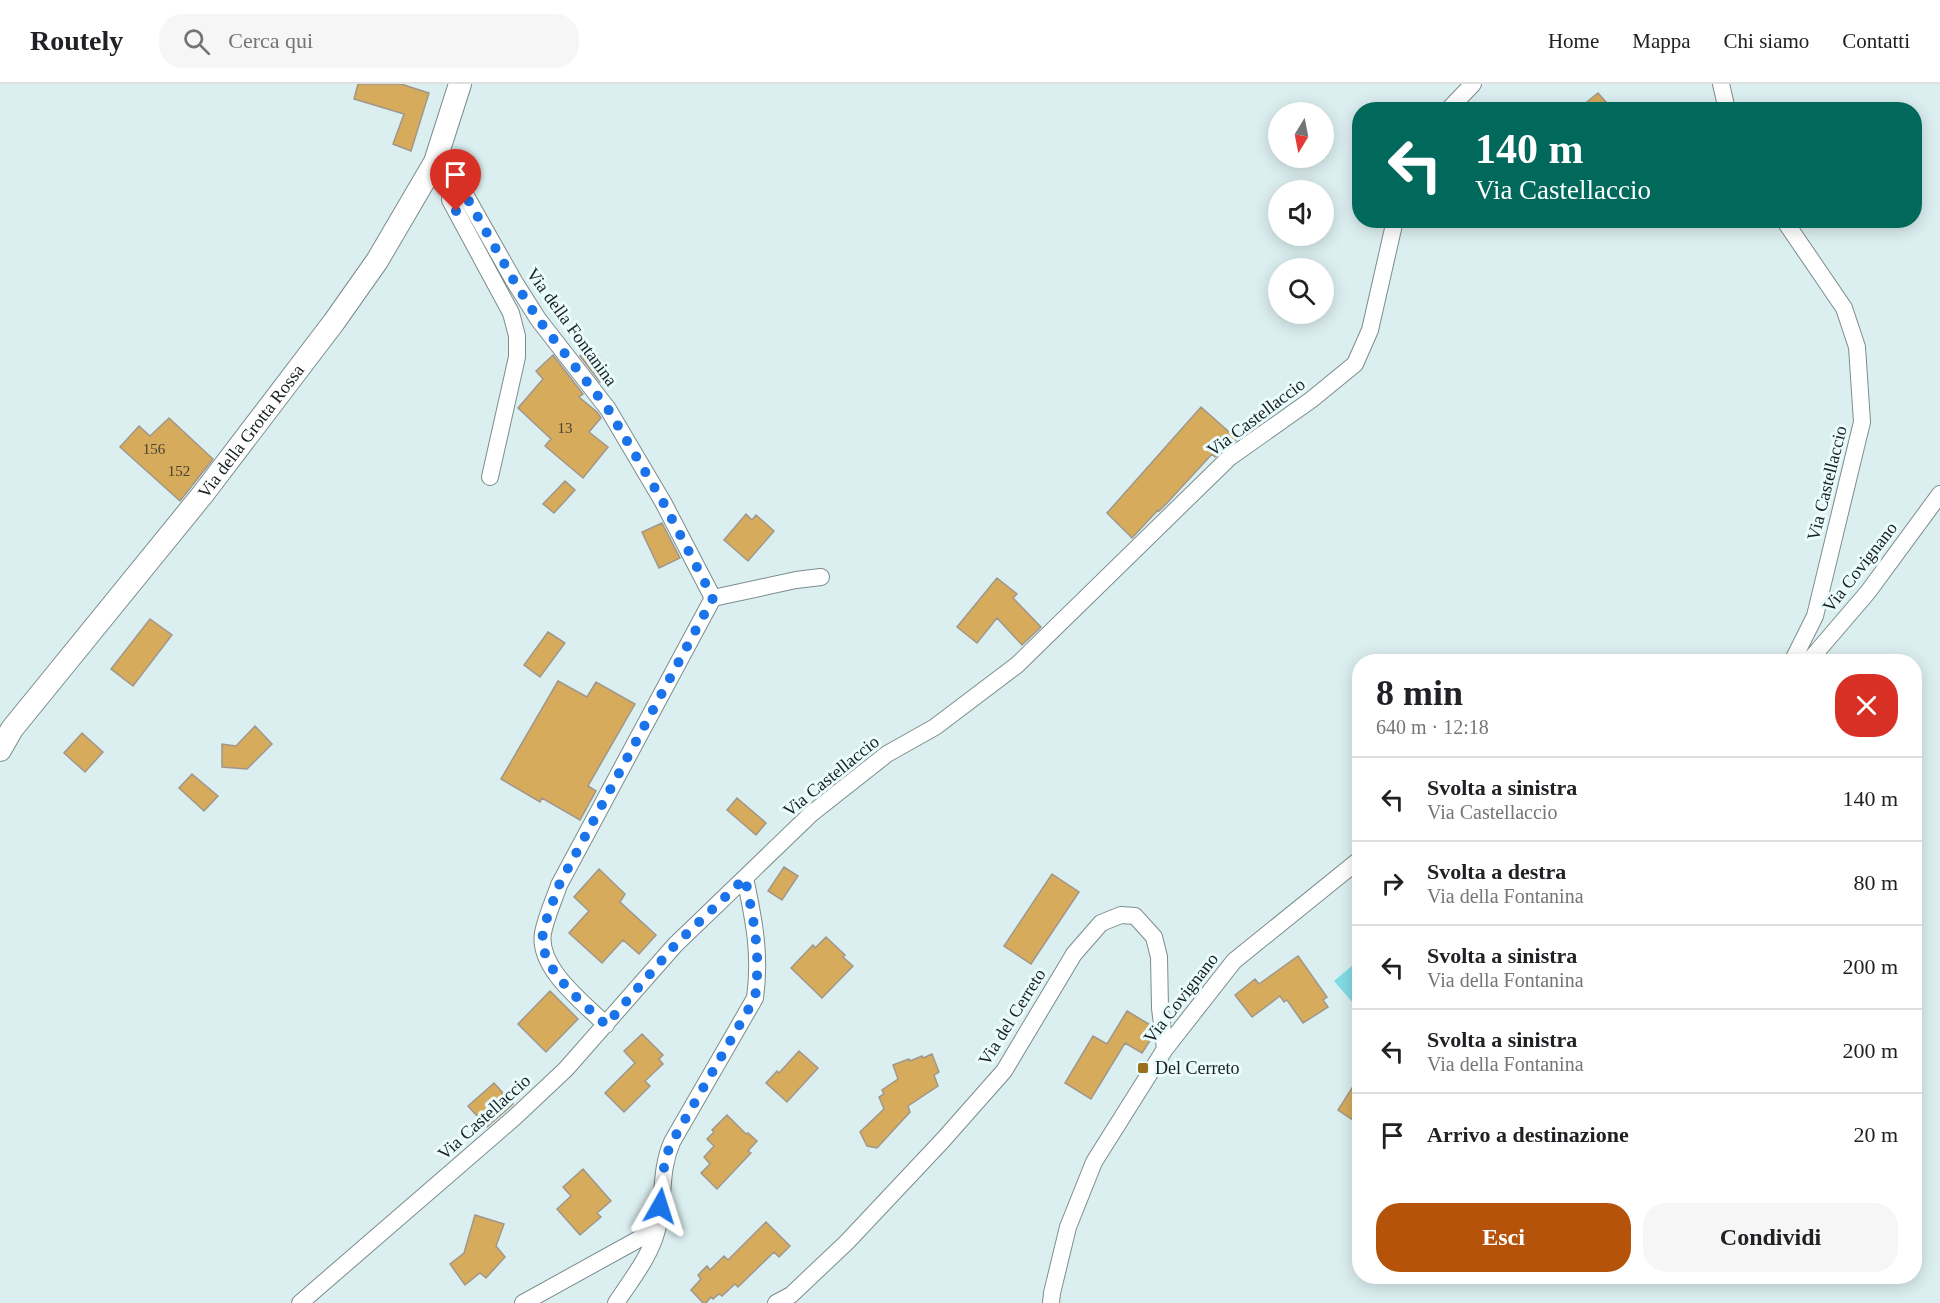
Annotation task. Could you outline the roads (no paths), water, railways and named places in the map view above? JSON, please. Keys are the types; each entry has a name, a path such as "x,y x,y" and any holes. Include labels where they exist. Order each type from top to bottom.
{"street":[{"name":"Via della Grotta Rossa","path":"0,750 12,729 203,494 334,322 444,167 460,84"},
{"path":"1456,102 1473,84"},
{"path":"1721,84 1726,102"},
{"path":"444,167 450,200 510,313 518,336 517,357 490,477"},
{"name":"Via della Fontanina","path":"444,167 538,319 608,409 663,502 713,598"},
{"name":"Via Castellaccio","path":"300,1303 515,1117 566,1069 675,945 811,814 887,754 935,727 1017,665 1229,458 1311,400 1355,364 1370,330 1393,228"},
{"name":"Via Castellaccio","path":"1789,228 1844,308 1857,346 1862,422 1815,616 1796,654"},
{"name":"Via Covignano","path":"1815,654 1868,592 1940,494"},
{"path":"606,1025 553,972 545,954 542,935 559,885 713,598 796,580 821,577"},
{"name":"Via Covignano","path":"1051,1303 1068,1227 1094,1162 1165,1048 1234,961 1352,866"},
{"path":"616,1303 645,1259 657,1229 665,1158 672,1142 755,998 758,972 755,925 745,878"},
{"name":"Via del Cerreto","path":"776,1303 791,1295 848,1242 944,1140 1004,1071 1074,954 1101,923 1121,915 1135,916 1154,937 1159,957 1160,1008 1165,1048"},
{"path":"524,1303 657,1229"}],"place":[{"name":"Del Cerreto","path":"1143,1068"}]}
